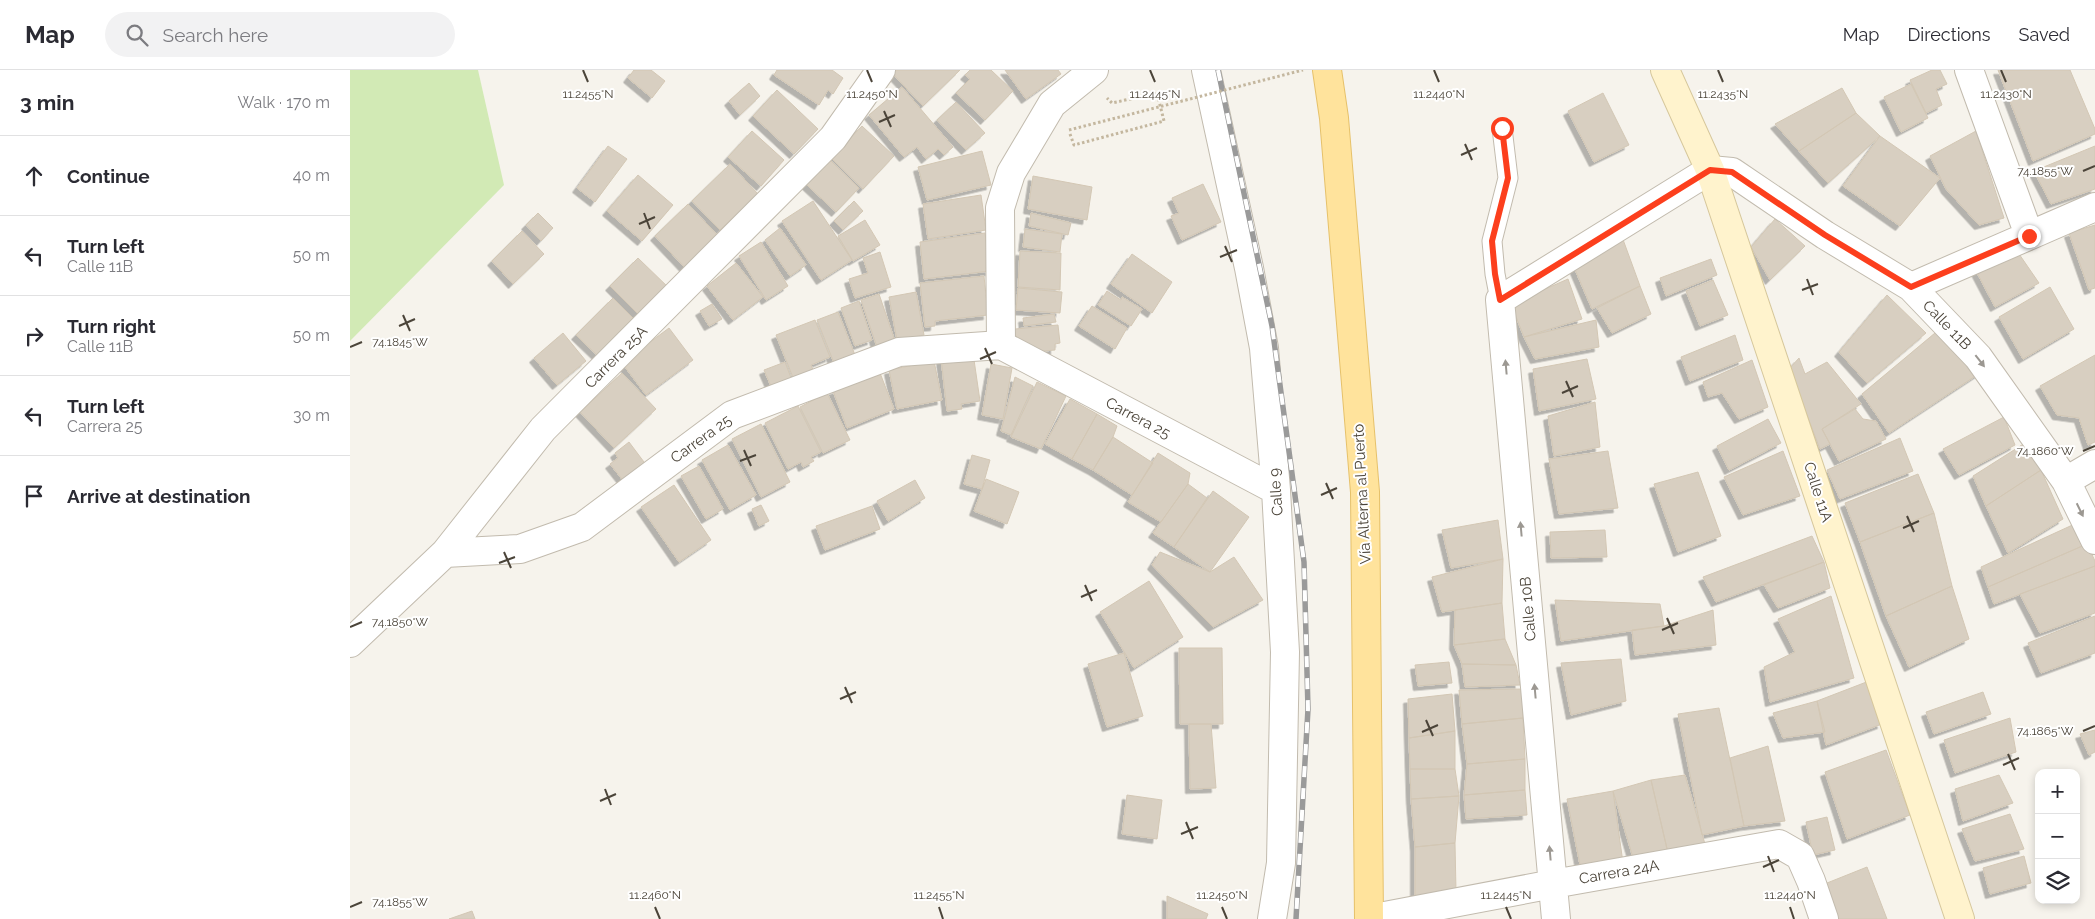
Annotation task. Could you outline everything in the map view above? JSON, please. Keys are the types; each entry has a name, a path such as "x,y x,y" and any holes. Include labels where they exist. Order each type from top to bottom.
{"main road":[{"name":"Vía Alterna al Puerto","path":"1327,70 1334,118 1365,492 1369,919"}],"street":[{"name":"Carrera 25A","path":"350,643 445,553 543,429 833,138 881,70"},
{"path":"1001,346 1000,208 1011,173 1052,104 1094,70"},
{"name":"Calle 9","path":"1206,70 1249,268 1264,348 1276,490 1285,652 1281,864 1272,919"},
{"name":"Calle 11A","path":"1665,70 1710,170 1960,919"},
{"path":"1969,70 2029,236"},
{"path":"1500,300 1710,170"},
{"name":"Calle 11B","path":"1710,170 1732,172 1825,235 1911,287 1978,357 2066,481 2095,540"},
{"path":"1911,287 2095,207"},
{"name":"Calle 10B","path":"1500,300 1556,919"},
{"name":"Carrera 25","path":"445,553 520,549 582,527 732,415 899,352 1001,346 1276,490"},
{"path":"2066,481 2095,464"},
{"name":"Carrera 24A","path":"1369,919 1779,844 1800,856 1824,919"}],"lane":[{"path":"1500,300 1492,241 1508,178 1502,128"}],"path":[{"path":"1112,103 1157,93 1159,103 1162,112 1164,122 1074,146 1069,130 1152,109 1161,106 1235,87 1303,70"}],"green space":[{"path":"350,70 478,70 504,185 350,341"}],"building":[{"path":"634,70 651,70 665,81 652,98 628,78"},
{"path":"777,70 832,70 843,78 833,94 828,90 819,105 774,75"},
{"path":"894,70 960,70 923,106 891,72"},
{"path":"970,70 991,70 1013,91 985,120 956,93 970,79 965,75"},
{"path":"1005,70 1058,70 1061,74 1026,99"},
{"path":"1932,70 1940,70 1947,84 1936,89 1942,105 1926,113 1910,80"},
{"path":"1998,70 2070,70 2095,129 2095,134 2033,161"},
{"path":"749,83 760,96 740,115 729,101"},
{"path":"1911,84 1928,118 1901,132 1884,97"},
{"path":"902,87 953,147 944,155 938,149 926,159 917,147 904,157 869,115"},
{"path":"1842,88 1856,113 1799,151 1775,124"},
{"path":"777,90 818,129 794,154 753,116"},
{"path":"1603,93 1629,145 1594,162 1568,111"},
{"path":"956,102 985,133 966,150 937,120"},
{"path":"1856,113 1880,136 1828,183 1799,151"},
{"path":"862,126 894,156 863,189 831,158"},
{"path":"752,131 784,160 761,186 728,157"},
{"path":"1976,131 2004,218 1979,225 1946,189 1930,156"},
{"path":"1880,136 1940,178 1900,226 1843,186"},
{"path":"608,146 627,159 595,202 577,188"},
{"path":"2095,146 2095,189 2051,204 2034,171"},
{"path":"982,151 991,185 927,200 918,167"},
{"path":"830,160 859,188 836,212 806,184"},
{"path":"730,164 758,194 720,230 692,201"},
{"path":"638,175 673,205 642,241 607,211"},
{"path":"1033,176 1092,187 1087,220 1028,209"},
{"path":"1203,184 1221,222 1182,240 1171,216 1179,213 1172,198"},
{"path":"981,195 986,230 928,239 923,204"},
{"path":"813,201 852,260 821,280 782,221"},
{"path":"854,201 863,211 843,230 834,221"},
{"path":"688,204 723,241 690,273 655,236"},
{"path":"538,213 553,228 541,241 526,225"},
{"path":"1031,213 1071,223 1068,235 1029,226"},
{"path":"1775,219 1805,246 1770,280 1751,247"},
{"path":"865,220 880,245 853,261 838,236"},
{"path":"2095,225 2095,288 2089,290 2069,233"},
{"path":"780,228 806,265 790,276 765,240"},
{"path":"1025,229 1062,234 1060,252 1023,247"},
{"path":"522,231 544,254 513,284 492,261"},
{"path":"985,233 990,271 924,279 920,242"},
{"path":"1621,234 1640,286 1592,309 1570,258"},
{"path":"761,242 788,286 766,300 739,256"},
{"path":"1020,251 1061,253 1060,290 1018,287"},
{"path":"2017,251 2039,283 1995,307 1975,269"},
{"path":"880,252 891,287 855,298 849,279 868,273 863,258"},
{"path":"1132,254 1172,282 1152,313 1111,284"},
{"path":"638,258 671,290 643,319 610,286"},
{"path":"1711,259 1717,275 1666,296 1660,278"},
{"path":"736,263 763,297 733,320 707,286"},
{"path":"984,276 988,315 935,321 935,326 925,327 920,283"},
{"path":"1568,279 1582,319 1524,337 1511,304"},
{"path":"1713,280 1728,315 1700,326 1686,291"},
{"path":"1640,286 1651,314 1612,333 1597,308"},
{"path":"2050,287 2074,329 2023,359 1999,317"},
{"path":"1018,288 1062,292 1060,313 1016,310"},
{"path":"1107,291 1121,300 1122,297 1142,309 1131,326 1098,305"},
{"path":"916,292 924,335 897,340 889,297"},
{"path":"879,294 895,341 877,347 861,300"},
{"path":"1887,295 1926,333 1867,383 1839,352"},
{"path":"613,298 637,322 601,359 576,335"},
{"path":"859,301 872,340 855,346 841,308"},
{"path":"712,304 722,319 709,326 700,311"},
{"path":"1092,306 1127,328 1115,349 1079,326"},
{"path":"838,312 855,355 834,363 817,320"},
{"path":"1054,314 1056,322 1024,326 1023,318"},
{"path":"815,320 830,357 811,365 814,372 794,380 776,335"},
{"path":"1596,320 1599,347 1535,359 1524,337"},
{"path":"1058,325 1060,343 1055,344 1055,350 1033,352 1033,346 1016,347 1015,329"},
{"path":"669,328 693,360 646,395 622,363"},
{"path":"1941,328 1980,373 1889,433 1862,394"},
{"path":"563,333 586,361 557,385 534,358"},
{"path":"1735,335 1743,360 1690,381 1681,357"},
{"path":"973,353 980,401 961,404 962,409 947,411 941,358"},
{"path":"2095,355 2095,442 2088,445 2079,418 2057,415 2040,386"},
{"path":"1799,358 1805,374 1827,362 1861,404 1822,429 1830,444 1820,449 1789,369"},
{"path":"1587,359 1596,399 1539,411 1533,369"},
{"path":"1752,360 1768,407 1739,419 1722,393 1708,397 1703,382"},
{"path":"934,361 942,400 897,409 889,370"},
{"path":"785,362 793,383 773,391 764,370"},
{"path":"991,364 1012,368 1003,419 982,415"},
{"path":"622,373 656,409 614,448 580,412"},
{"path":"880,373 894,409 847,428 833,391"},
{"path":"1015,377 1033,386 1011,435 1001,431"},
{"path":"1037,382 1066,396 1041,449 1011,437"},
{"path":"827,393 850,440 823,453 800,407"},
{"path":"1070,399 1097,414 1072,459 1045,444"},
{"path":"1595,402 1600,447 1554,456 1548,416"},
{"path":"798,406 821,452 811,457 814,461 803,467 801,462 788,469 765,423"},
{"path":"1855,409 1863,419 1876,421 1886,439 1839,461 1822,429"},
{"path":"1097,414 1117,426 1113,437 1093,470 1072,459"},
{"path":"2004,417 2015,445 1959,475 1943,449"},
{"path":"1768,419 1781,443 1729,470 1717,446"},
{"path":"761,424 790,482 761,497 732,439"},
{"path":"1113,437 1153,463 1132,495 1093,470"},
{"path":"1900,438 1913,471 1840,499 1827,470"},
{"path":"629,442 647,466 625,483 610,464 618,458 615,453"},
{"path":"2025,443 2041,470 1986,506 1973,476"},
{"path":"728,445 756,495 730,510 702,460"},
{"path":"1608,451 1618,508 1559,514 1549,459"},
{"path":"1783,451 1800,496 1743,515 1724,477"},
{"path":"1158,453 1190,473 1188,484 1161,522 1128,502"},
{"path":"972,455 990,460 982,489 964,484"},
{"path":"699,466 723,509 706,519 681,476"},
{"path":"2041,470 2063,519 2008,553 1986,506"},
{"path":"1698,472 1721,536 1678,552 1654,484"},
{"path":"1918,474 1934,513 1860,542 1845,503"},
{"path":"986,479 1019,492 1007,524 974,511"},
{"path":"915,480 925,498 888,521 877,501"},
{"path":"1188,484 1207,498 1174,547 1153,533"},
{"path":"674,485 711,540 679,562 641,507"},
{"path":"1213,491 1249,517 1210,572 1174,547"},
{"path":"761,505 769,521 759,526 752,509"},
{"path":"872,506 880,529 825,550 816,526"},
{"path":"1934,513 1952,586 1886,616 1860,542"},
{"path":"1498,520 1503,559 1451,568 1442,530"},
{"path":"2079,522 2087,544 1988,587 1981,567"},
{"path":"1605,530 1607,557 1551,558 1550,532"},
{"path":"1812,536 1824,562 1716,602 1703,577"},
{"path":"2087,544 2095,561 2095,566 1994,604 1988,587"},
{"path":"1160,552 1210,572 1234,557 1263,600 1213,627 1152,565"},
{"path":"1503,559 1502,603 1442,612 1432,577"},
{"path":"1824,562 1830,588 1778,608 1764,585"},
{"path":"2095,566 2095,613 2040,633 2020,594"},
{"path":"1149,581 1183,637 1134,668 1100,612"},
{"path":"1952,586 1969,639 1909,667 1886,616"},
{"path":"1831,596 1854,678 1770,702 1764,667 1795,652 1778,619"},
{"path":"1555,600 1660,604 1664,626 1561,641"},
{"path":"1502,603 1505,639 1454,645 1455,610"},
{"path":"1713,610 1716,645 1635,655 1632,630 1664,626"},
{"path":"2095,616 2095,653 2041,673 2028,643"},
{"path":"1505,639 1516,665 1462,664 1454,645"},
{"path":"1179,648 1222,648 1223,724 1180,724"},
{"path":"1124,653 1143,716 1107,727 1088,664"},
{"path":"1621,659 1626,701 1571,715 1561,663"},
{"path":"1449,662 1452,683 1418,686 1415,665"},
{"path":"1462,664 1516,665 1520,685 1465,687"},
{"path":"1869,681 1882,724 1826,745 1817,701"},
{"path":"1522,689 1523,718 1462,724 1459,690"},
{"path":"1983,692 1991,714 1934,734 1926,712"},
{"path":"1452,694 1455,731 1409,738 1408,699"},
{"path":"1817,701 1825,732 1783,738 1773,713"},
{"path":"1719,708 1744,826 1702,835 1678,714"},
{"path":"1523,718 1525,759 1467,764 1462,724"},
{"path":"2010,718 2016,752 1955,773 1944,740"},
{"path":"1189,724 1211,724 1216,788 1190,789"},
{"path":"2095,730 2095,752 2089,755 2080,734"},
{"path":"1455,731 1455,769 1410,769 1409,738"},
{"path":"1768,746 1785,821 1744,826 1730,758"},
{"path":"1886,750 1910,815 1847,839 1825,772"},
{"path":"1525,759 1525,790 1464,795 1467,764"},
{"path":"1410,769 1455,769 1459,796 1411,799"},
{"path":"1685,775 1705,844 1668,853 1651,780"},
{"path":"1999,775 2013,803 1963,821 1955,789"},
{"path":"1651,780 1668,853 1634,861 1613,791"},
{"path":"1525,790 1527,815 1466,819 1464,795"},
{"path":"1613,791 1623,863 1581,870 1567,799"},
{"path":"1127,795 1162,800 1157,839 1122,834"},
{"path":"1459,796 1455,843 1415,847 1411,799"},
{"path":"2010,814 2024,849 1975,861 1962,829"},
{"path":"1827,817 1835,850 1813,855 1806,822"},
{"path":"1455,843 1456,891 1415,897 1415,847"},
{"path":"2024,856 2031,883 1990,894 1983,868"},
{"path":"1867,867 1887,919 1830,919 1817,887"},
{"path":"1167,896 1208,914 1206,919 1167,919"},
{"path":"472,911 475,919 449,919"}],"railway":[{"path":"1218,70 1272,326 1304,562 1308,709 1296,919"}],"route":[{"path":"1502,128 1508,178 1492,241 1500,300 1710,170 1732,172 1825,235 1911,287 2029,236"}]}
